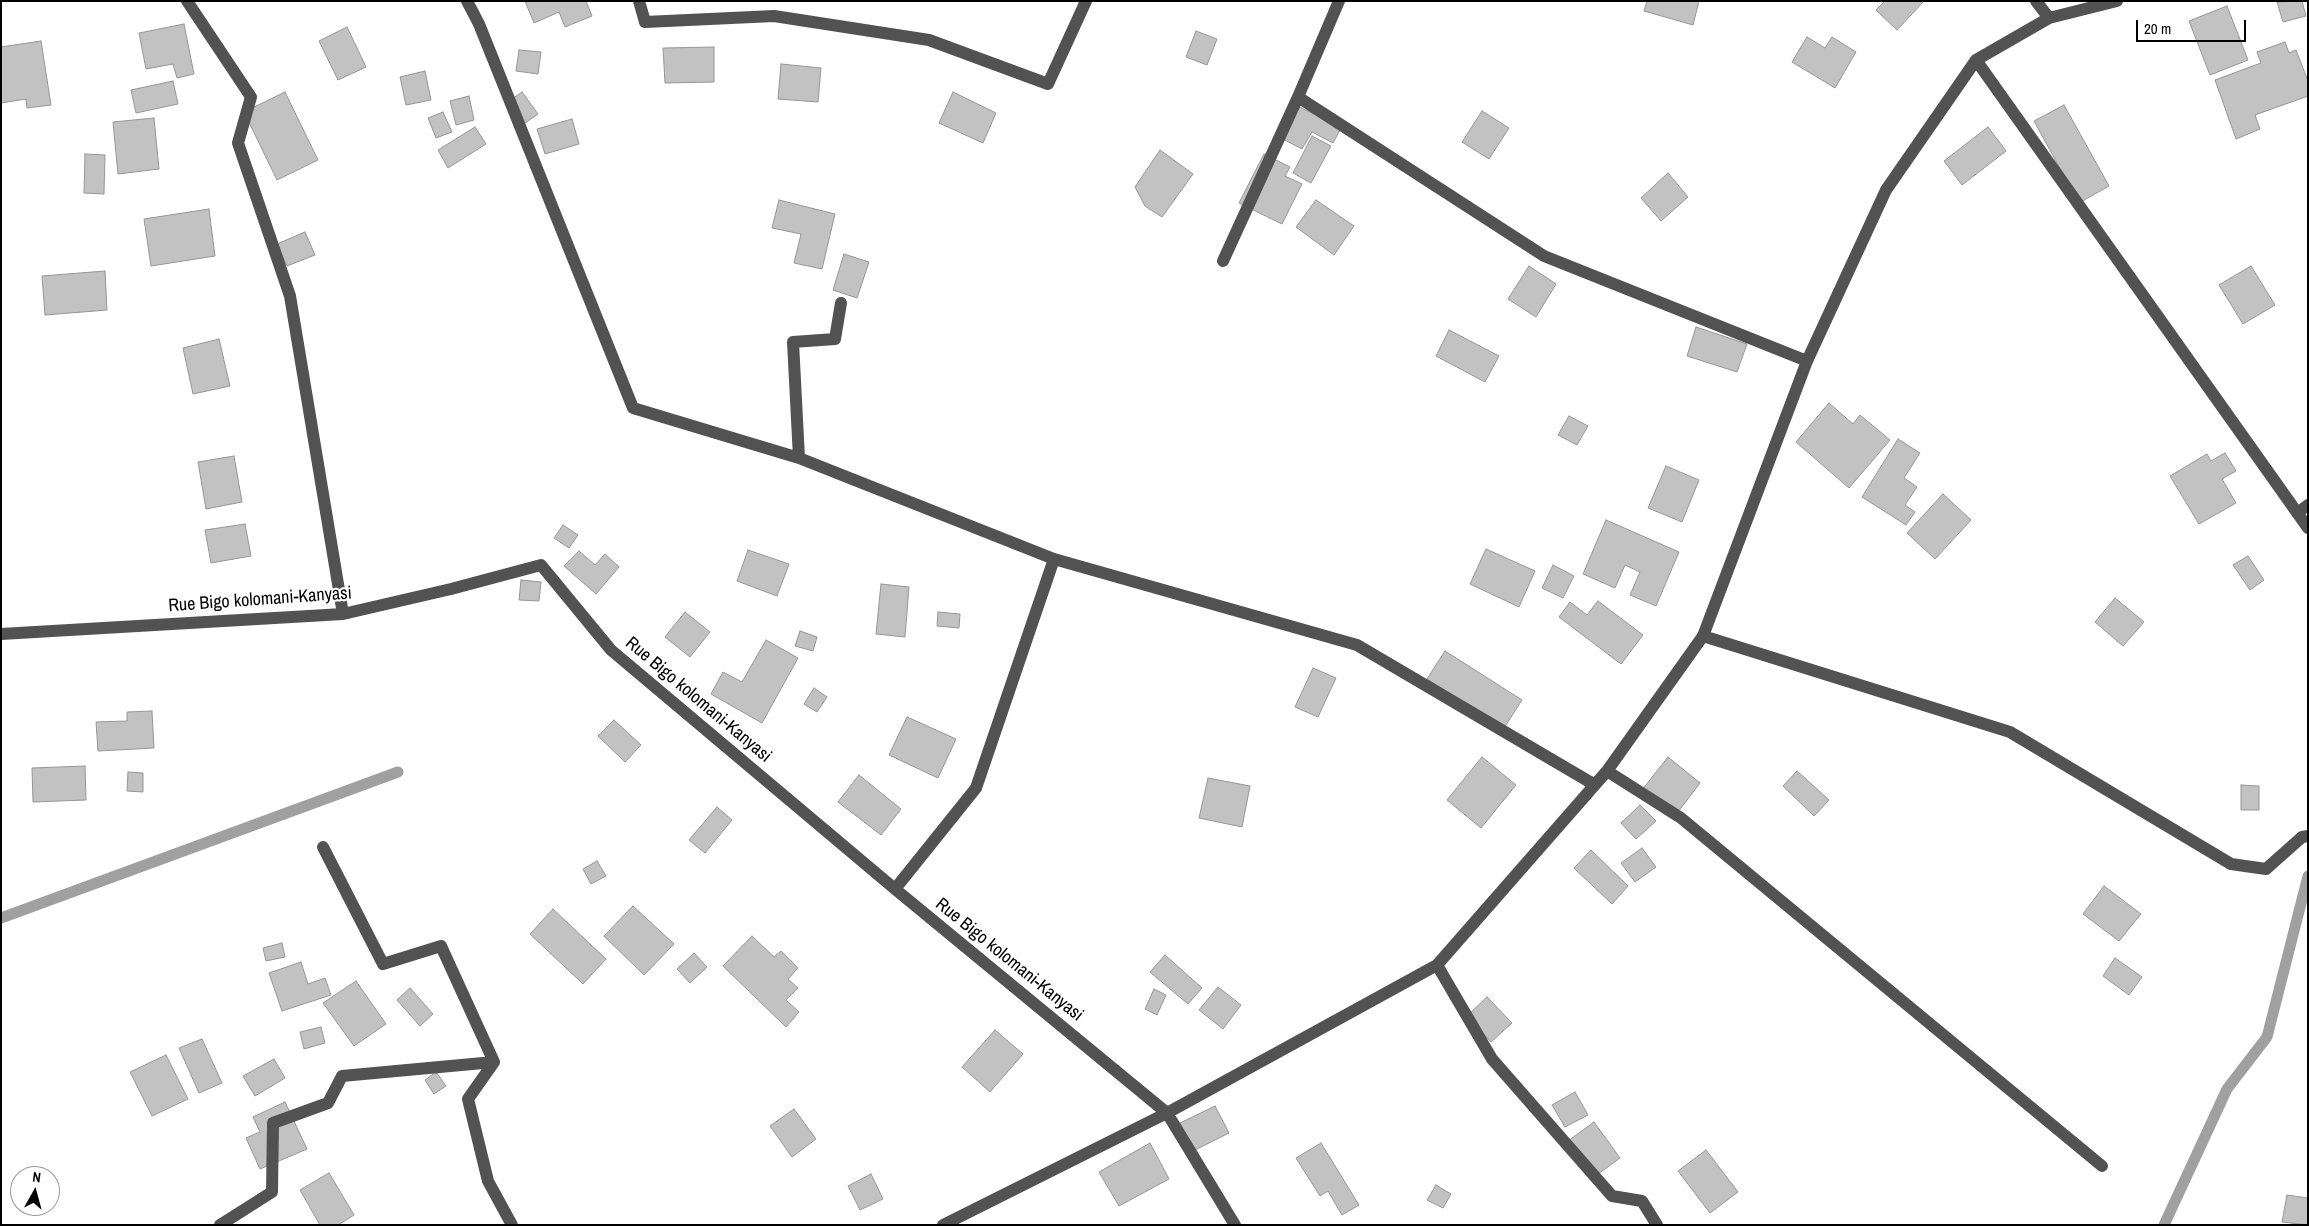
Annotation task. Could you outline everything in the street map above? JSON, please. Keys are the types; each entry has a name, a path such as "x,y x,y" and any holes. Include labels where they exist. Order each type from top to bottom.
{"street":[{"path":"187,1 251,97 238,143 290,296 343,614"},
{"path":"467,1 479,24 633,408 798,458 1054,559 1357,645 1595,785"},
{"path":"639,1 645,22 774,16 929,40 1048,84 1086,1"},
{"path":"1223,261 1298,97 1339,1"},
{"path":"2036,1 2049,18"},
{"path":"943,1225 1167,1113 1437,965 1607,771 1703,636 1807,361 1886,190 1976,60 2049,18 2117,1"},
{"path":"1976,60 2303,509 2308,528"},
{"path":"1298,97 1544,256 1807,361"},
{"path":"798,458 793,342 835,339 841,303"},
{"path":"895,889 976,788 1054,559"},
{"name":"Rue Bigo kolomani-Kanyasi","path":"1,634 343,614 451,589 541,565 611,650 895,889 1167,1113 1235,1225"},
{"path":"1703,636 2010,732 2231,864 2266,869 2302,837 2308,836"},
{"path":"1607,771 1681,818 2102,1166"},
{"path":"323,847 383,964 440,946 494,1062"},
{"path":"1437,965 1492,1059 1612,1196 1642,1201 1657,1225"},
{"path":"220,1225 272,1192 274,1123 328,1103 342,1076 494,1062"},
{"path":"494,1062 468,1099 488,1181 512,1225"}],"building":[{"path":"525,1 586,1 592,16 565,27 559,12 534,23"},
{"path":"1647,1 1699,1 1693,25 1644,11"},
{"path":"1885,1 1924,1 1897,30 1876,10"},
{"path":"2302,1 2306,16 2283,22 2277,2"},
{"path":"2227,6 2248,60 2210,75 2189,21"},
{"path":"184,24 194,74 177,78 173,64 146,69 139,33"},
{"path":"347,27 366,67 338,80 319,41"},
{"path":"1196,31 1217,39 1207,65 1186,57"},
{"path":"1807,37 1825,48 1832,37 1856,52 1835,88 1792,62"},
{"path":"41,41 51,105 27,108 26,99 1,103 1,47"},
{"path":"2285,42 2289,53 2296,50 2308,81 2308,96 2255,115 2260,129 2236,139 2215,80 2261,63 2257,52"},
{"path":"714,47 714,82 665,83 663,48"},
{"path":"519,50 541,52 538,74 516,71"},
{"path":"781,64 821,68 818,102 778,99"},
{"path":"425,71 431,100 406,105 400,77"},
{"path":"173,81 178,104 136,113 131,90"},
{"path":"285,92 318,160 277,180 244,112"},
{"path":"522,92 538,114 521,126 505,104"},
{"path":"953,92 996,113 983,143 939,123"},
{"path":"469,96 474,120 456,125 450,101"},
{"path":"1296,105 1341,128 1333,143 1312,132 1302,149 1279,137"},
{"path":"2064,105 2109,186 2079,203 2034,121"},
{"path":"1482,111 1509,128 1489,159 1462,142"},
{"path":"443,112 452,132 436,138 428,118"},
{"path":"154,118 159,169 118,174 113,122"},
{"path":"572,119 579,144 545,154 537,129"},
{"path":"475,127 486,144 448,168 438,150"},
{"path":"1988,127 2006,151 1962,185 1944,161"},
{"path":"1312,136 1331,146 1311,183 1293,173"},
{"path":"1160,150 1193,174 1162,217 1145,206 1135,187"},
{"path":"85,154 105,155 104,194 84,193"},
{"path":"1264,154 1290,167 1285,176 1302,184 1282,224 1239,203"},
{"path":"1668,173 1688,197 1661,221 1641,198"},
{"path":"779,200 835,214 822,269 794,263 801,234 772,228"},
{"path":"1316,200 1354,226 1334,255 1296,227"},
{"path":"209,209 215,256 151,266 144,219"},
{"path":"305,232 315,255 287,266 277,244"},
{"path":"844,254 869,262 857,298 833,290"},
{"path":"1529,266 1556,284 1536,317 1508,299"},
{"path":"2251,266 2275,305 2243,324 2219,285"},
{"path":"105,271 107,310 45,315 42,276"},
{"path":"1696,327 1747,344 1737,372 1687,356"},
{"path":"1449,330 1499,356 1485,382 1436,356"},
{"path":"219,339 230,386 193,394 183,348"},
{"path":"1829,403 1853,424 1860,415 1890,440 1849,488 1796,442"},
{"path":"1569,416 1588,426 1577,445 1558,435"},
{"path":"1898,439 1920,453 1904,478 1917,487 1905,505 1915,512 1906,525 1862,497"},
{"path":"2225,453 2236,471 2222,479 2236,503 2199,524 2170,476 2207,454 2211,461"},
{"path":"234,456 242,502 206,509 198,462"},
{"path":"1666,466 1699,480 1682,522 1648,508"},
{"path":"1943,494 1971,520 1935,559 1907,533"},
{"path":"1606,520 1679,552 1656,606 1630,595 1640,572 1625,565 1615,588 1583,574"},
{"path":"245,524 251,556 211,563 205,530"},
{"path":"563,525 578,535 569,548 554,538"},
{"path":"1486,549 1535,571 1519,607 1470,584"},
{"path":"748,550 789,564 777,596 737,581"},
{"path":"579,551 595,565 605,554 619,567 596,594 564,566"},
{"path":"2248,556 2264,580 2250,590 2233,565"},
{"path":"1553,565 1574,576 1563,598 1542,588"},
{"path":"521,580 541,582 539,601 519,600"},
{"path":"881,584 909,587 905,637 876,634"},
{"path":"2115,598 2144,622 2123,646 2095,622"},
{"path":"1598,601 1643,635 1621,664 1559,617 1570,602 1587,615"},
{"path":"685,612 710,632 690,657 665,637"},
{"path":"938,612 960,614 959,628 937,626"},
{"path":"800,631 817,637 813,651 795,646"},
{"path":"766,640 798,658 762,723 711,694 723,672 742,682"},
{"path":"1445,651 1522,700 1504,728 1427,679"},
{"path":"1313,668 1336,678 1318,717 1295,707"},
{"path":"814,688 827,697 817,712 804,704"},
{"path":"152,711 154,748 98,751 96,722 127,721 127,712"},
{"path":"907,717 956,739 938,778 889,755"},
{"path":"614,720 641,745 625,762 598,736"},
{"path":"1482,757 1516,785 1481,828 1447,800"},
{"path":"1668,757 1700,783 1675,816 1642,790"},
{"path":"85,766 86,800 33,802 32,768"},
{"path":"1797,771 1829,800 1814,816 1783,786"},
{"path":"128,772 143,773 143,792 127,791"},
{"path":"859,775 901,809 881,835 838,802"},
{"path":"1208,778 1250,786 1242,827 1199,818"},
{"path":"2241,785 2259,786 2259,810 2241,810"},
{"path":"1640,805 1656,821 1636,839 1621,823"},
{"path":"717,807 732,820 705,853 689,840"},
{"path":"1642,848 1656,867 1635,882 1621,863"},
{"path":"1591,850 1628,886 1612,904 1574,868"},
{"path":"597,861 606,876 591,884 583,869"},
{"path":"2104,886 2141,914 2119,941 2083,914"},
{"path":"633,906 674,944 644,975 604,936"},
{"path":"553,909 606,959 583,984 530,934"},
{"path":"752,936 774,957 781,951 798,968 788,979 798,988 786,1000 799,1012 786,1027 723,966"},
{"path":"282,943 285,957 266,961 263,948"},
{"path":"694,953 707,967 690,983 677,969"},
{"path":"1165,955 1202,988 1188,1004 1150,972"},
{"path":"2115,958 2142,977 2129,995 2103,976"},
{"path":"301,962 308,984 325,978 331,995 282,1011 269,973"},
{"path":"356,981 386,1024 354,1046 323,1003"},
{"path":"1218,987 1241,1005 1223,1029 1199,1010"},
{"path":"410,988 433,1014 420,1026 397,1000"},
{"path":"1154,989 1166,995 1157,1015 1145,1009"},
{"path":"1487,997 1512,1023 1491,1042 1467,1016"},
{"path":"321,1027 325,1043 304,1049 300,1032"},
{"path":"995,1030 1023,1054 990,1092 962,1067"},
{"path":"202,1039 222,1083 199,1093 179,1048"},
{"path":"166,1055 188,1099 152,1116 130,1072"},
{"path":"274,1059 285,1078 255,1096 243,1076"},
{"path":"436,1072 446,1086 434,1094 425,1080"},
{"path":"1575,1092 1588,1115 1565,1127 1552,1105"},
{"path":"285,1102 307,1149 260,1169 246,1138 260,1132 253,1117"},
{"path":"1215,1106 1229,1133 1193,1151 1180,1123"},
{"path":"794,1109 816,1139 792,1157 770,1126"},
{"path":"1594,1122 1620,1158 1594,1177 1568,1141"},
{"path":"1150,1143 1169,1179 1119,1206 1099,1172"},
{"path":"1321,1143 1359,1205 1342,1215 1328,1191 1320,1196 1296,1158"},
{"path":"1706,1150 1738,1192 1710,1213 1678,1171"},
{"path":"329,1173 354,1215 338,1225 320,1225 300,1190"},
{"path":"871,1174 883,1199 860,1210 848,1186"},
{"path":"1436,1185 1451,1194 1443,1208 1427,1200"},
{"path":"2287,1195 2308,1198 2308,1225 2282,1222"}],"waterway":[{"path":"1,918 398,772"},
{"path":"2164,1225 2227,1089 2267,1037 2308,876"}]}
